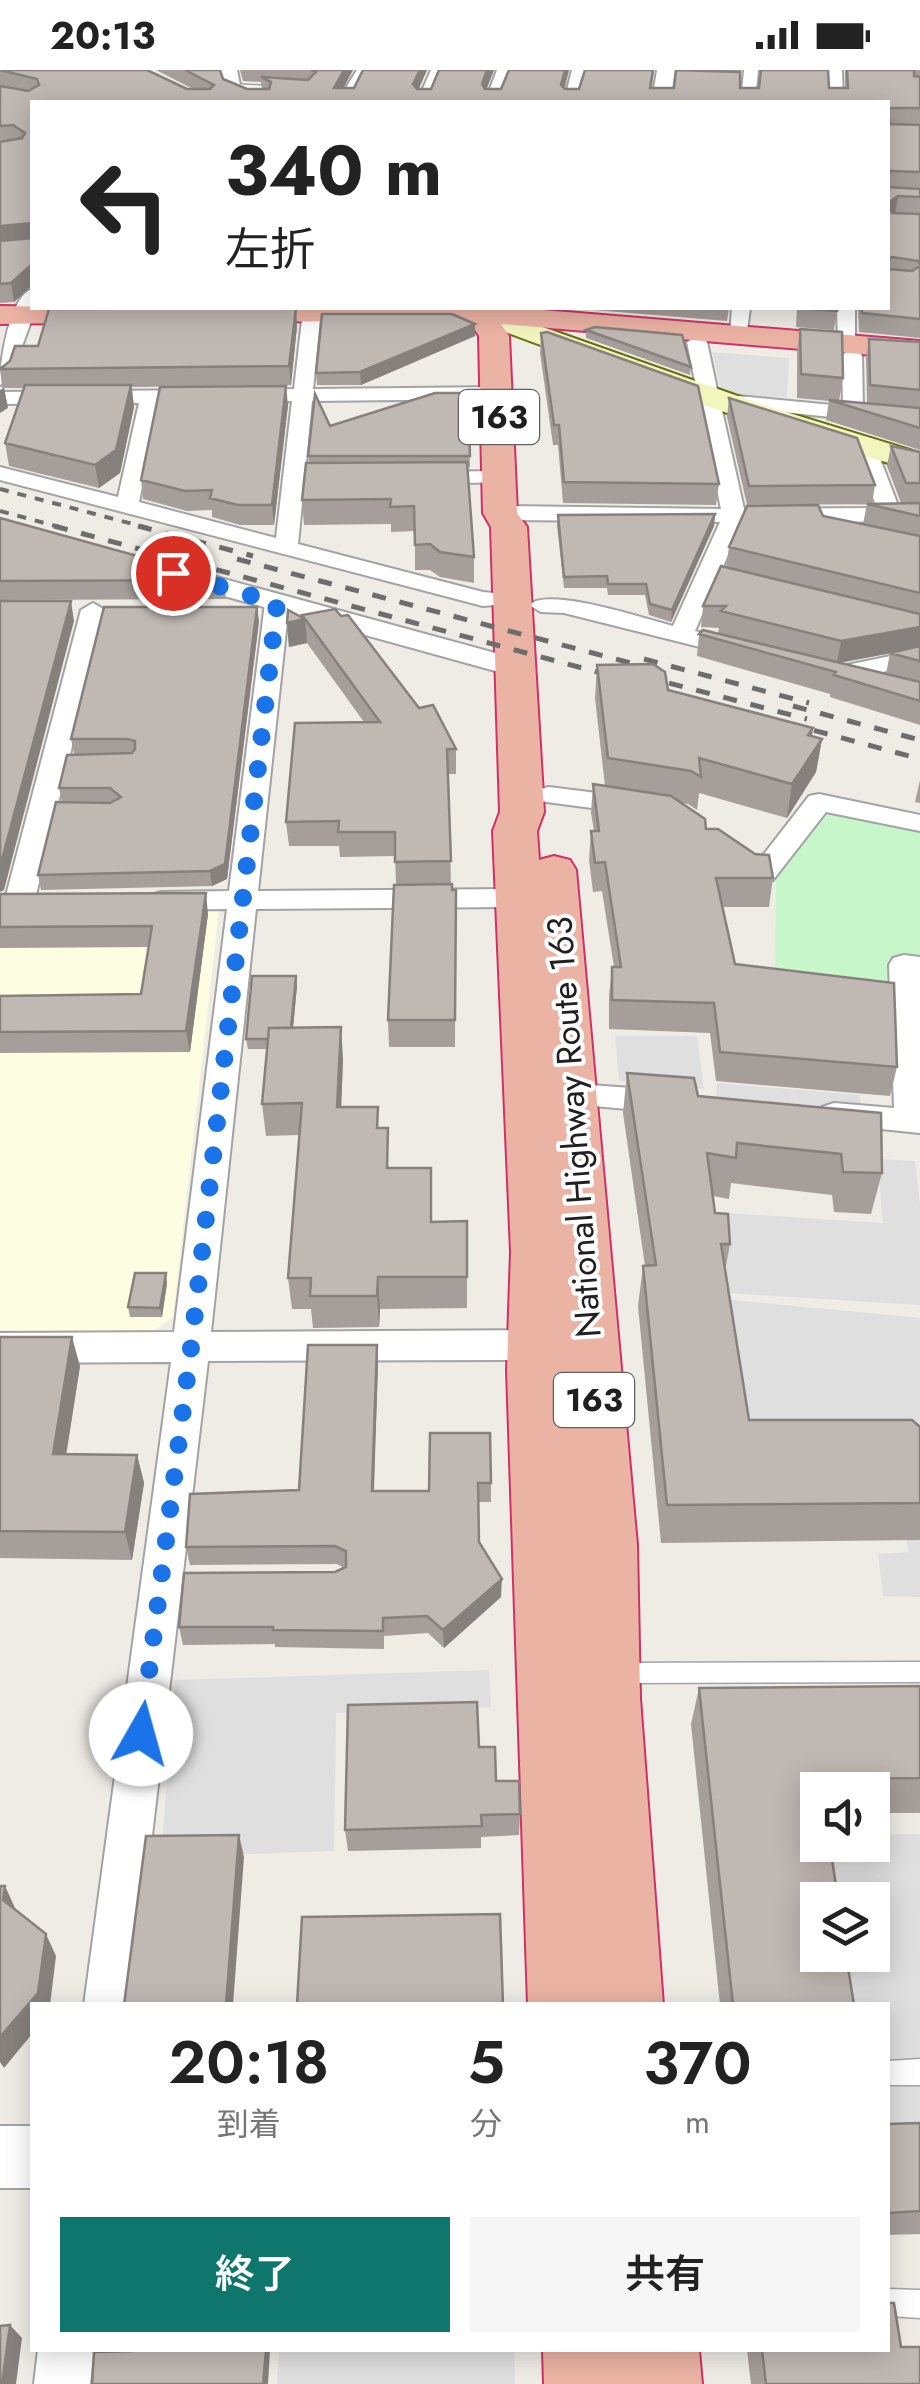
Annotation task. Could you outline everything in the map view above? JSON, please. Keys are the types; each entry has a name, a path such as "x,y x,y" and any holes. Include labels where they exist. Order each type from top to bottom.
{"highway":[{"path":"16,314 628,316 740,321 850,349 920,360"},
{"path":"494,315 697,342 920,350"},
{"name":"National Highway Route 163","path":"494,315 508,501"},
{"name":"National Highway Route 163","path":"494,315 508,501 522,812 532,813"},
{"name":"163","path":"508,501 536,527 554,782 532,813 506,813 497,598 494,527 508,501"},
{"name":"National Highway Route 163","path":"532,813 520,898 550,1094 605,1545 606,1672 625,2002"},
{"name":"National Highway Route 163","path":"532,813 550,1094 537,1346 566,2002"},
{"path":"586,2352 588,2384"},
{"path":"656,2352 658,2384"}],"main road":[{"path":"494,315 712,398 920,462"}],"street":[{"path":"345,100 364,70"},
{"path":"425,100 438,70"},
{"path":"493,100 504,70"},
{"path":"572,100 579,70"},
{"path":"661,100 666,70"},
{"path":"835,70 836,100"},
{"path":"230,78 258,100"},
{"path":"846,310 853,414"},
{"path":"286,550 304,478 300,313"},
{"path":"0,379 16,314"},
{"path":"681,635 714,576 734,516 712,398 697,342"},
{"path":"0,398 497,393"},
{"path":"127,506 150,396"},
{"path":"712,398 920,420"},
{"path":"865,448 890,514"},
{"path":"0,473 483,600 497,598"},
{"path":"406,478 508,501 734,516 920,514"},
{"path":"780,516 867,537"},
{"path":"148,566 277,607 499,663"},
{"path":"541,604 564,606 778,659"},
{"path":"222,610 277,607"},
{"path":"108,2002 170,1578 191,1348 277,607"},
{"path":"56,903 9,904 51,810 93,610"},
{"path":"886,686 826,671 920,657"},
{"path":"720,843 764,874 819,802 920,823"},
{"path":"532,813 660,810"},
{"path":"131,901 520,898"},
{"path":"805,1112 915,1121 904,965 920,967"},
{"path":"550,1094 705,1105"},
{"path":"0,1348 537,1346"},
{"path":"0,2157 30,2157"},
{"path":"62,2384 66,2352"}],"lane":[{"path":"230,78 290,89"},
{"path":"606,1672 920,1672"},
{"path":"890,2073 920,2072"},
{"path":"890,2303 920,2304"}],"shaded area":[{"path":"712,352 789,358 787,397 743,396 720,387"},
{"path":"0,911 219,911 173,1317 151,1333 0,1330"},
{"path":"615,1036 697,1036 704,1089 619,1081"},
{"path":"717,1083 860,1095 861,1109 716,1097"},
{"path":"877,1159 915,1161 920,1204 920,1305 727,1293 725,1213 883,1223"},
{"path":"693,1296 920,1318 920,1597 883,1596 878,1554 909,1552 889,1465 720,1470"},
{"path":"489,1670 491,1707 336,1713 334,1851 161,1857 175,1680"},
{"path":"920,1834 920,2135 890,2136 890,2002 852,2002 847,1972 890,1972 890,1882 832,1882 829,1862 890,1862 890,1835"},
{"path":"279,2352 514,2352 515,2384 277,2384"}],"green space":[{"path":"830,810 920,829 920,961 895,960 887,971 892,1010 775,995 776,878 819,812"}],"building":[{"path":"0,70 147,70 187,89 210,89 214,85 185,70 220,70 223,79 247,89 269,89 271,82 261,77 308,80 316,72 311,70 344,70 334,88 354,88 363,70 420,70 413,84 417,89 431,89 439,70 487,70 482,84 485,89 501,89 509,70 565,70 561,85 565,89 579,89 585,70 653,70 650,88 674,88 676,70 740,72 740,88 759,88 761,70 828,70 829,88 848,88 847,70 914,70 914,76 920,77 920,108 890,109 890,100 30,100 30,223 0,226 0,142 22,138 25,133 13,125 0,126 0,86 28,91 39,85 37,79"},
{"path":"890,124 920,125 920,172 891,171"},
{"path":"890,187 920,189 920,197 898,196 890,202"},
{"path":"890,208 892,213 920,214 920,264 892,257"},
{"path":"30,238 30,272 29,267 11,283 0,284 0,241"},
{"path":"920,266 920,319 862,313 890,310 890,269 912,271"},
{"path":"49,310 296,310 289,366 0,369 10,361 15,346 38,346"},
{"path":"322,314 452,314 475,324 360,372 316,373"},
{"path":"595,327 682,335 691,367 586,330"},
{"path":"800,329 842,332 843,378 801,374"},
{"path":"541,333 698,386 719,484 564,482 559,425 554,425"},
{"path":"869,339 920,342 920,390 870,385"},
{"path":"25,385 131,385 116,450 95,465 5,443"},
{"path":"286,386 272,505 238,505 210,498 212,490 185,491 141,480 160,387"},
{"path":"435,393 468,393 470,456 308,456 315,394 330,426"},
{"path":"729,398 857,438 875,485 749,486"},
{"path":"829,400 920,408 920,428"},
{"path":"891,446 920,452 920,483 906,483"},
{"path":"467,462 474,557 440,552 430,544 415,545 414,506 390,507 391,499 302,500 306,463"},
{"path":"920,503 920,516 867,504"},
{"path":"818,505 823,516 920,536 920,593 729,547 747,506"},
{"path":"715,514 672,610 650,604 646,584 608,584 607,576 564,577 558,515"},
{"path":"0,518 224,580 0,581"},
{"path":"721,566 920,614 920,627 841,641 721,611 726,606 703,606"},
{"path":"0,601 71,601 0,867"},
{"path":"104,607 257,607 225,864 210,871 38,875 56,802 110,803 121,797 110,788 59,788 67,755 132,753 135,749 135,741 127,739 71,739"},
{"path":"335,609 341,616 348,615 419,708 433,705 456,749 447,749 451,861 395,862 395,832 338,832 339,821 286,822 295,723 380,722 302,615"},
{"path":"288,610 305,619 287,623"},
{"path":"703,630 920,682 920,701 834,675 836,672 699,634"},
{"path":"920,646 920,661 890,653"},
{"path":"653,664 665,672 668,690 813,728 808,735 822,739 792,784 699,758 701,777 691,771 608,758 597,665"},
{"path":"593,784 671,796 705,819 706,829 718,829 755,854 769,855 773,878 716,878 735,964 894,983 897,1067 720,1052 714,1003 612,1000 612,967 621,967 605,862 595,863 591,831 599,831"},
{"path":"452,884 452,890 456,890 455,1020 388,1020 394,885"},
{"path":"206,893 186,1031 0,1032 0,996 141,994 152,926 0,927 0,894"},
{"path":"252,976 296,976 291,1028 269,1028 268,1039 246,1039"},
{"path":"341,1027 337,1107 378,1107 377,1128 388,1128 387,1168 431,1168 431,1222 467,1221 467,1277 378,1277 377,1296 310,1296 311,1278 288,1278 302,1103 262,1104 269,1028"},
{"path":"627,1073 694,1078 698,1096 881,1113 882,1173 843,1172 841,1154 737,1143 736,1158 707,1153 715,1213 728,1214 730,1244 721,1244 749,1420 912,1420 920,1427 920,1503 667,1505 643,1266 656,1265"},
{"path":"135,1273 166,1273 160,1308 128,1307"},
{"path":"0,1337 72,1337 53,1454 137,1455 125,1532 0,1531"},
{"path":"308,1345 377,1345 372,1491 429,1491 430,1433 490,1433 491,1483 478,1483 479,1542 502,1579 443,1630 427,1616 383,1618 383,1631 179,1627 184,1573 335,1572 346,1567 346,1551 335,1546 186,1547 190,1494 299,1490"},
{"path":"920,1686 920,1778 890,1778 890,1772 800,1772 800,1862 832,1862 835,1882 800,1882 800,1972 849,1972 854,2002 733,2002 699,1688"},
{"path":"477,1702 479,1747 495,1747 496,1781 519,1781 520,1814 481,1815 482,1826 345,1830 348,1705"},
{"path":"239,1835 226,2002 124,2002 146,1836"},
{"path":"0,1886 5,1886 3,1900 46,1934 38,1993 0,2037"},
{"path":"500,1914 503,2002 297,2002 302,1917"},
{"path":"920,2123 920,2211 890,2213 890,2124"},
{"path":"890,2303 894,2303 901,2347 920,2347 920,2384 766,2384 762,2352 890,2352"},
{"path":"10,2325 2,2384 0,2384 0,2326"},
{"path":"94,2352 266,2352 263,2384 92,2384"}],"railway":[{"path":"0,489 148,528"},
{"path":"0,511 63,528"},
{"path":"54,526 623,679"},
{"path":"138,526 253,556"},
{"path":"237,559 657,670"},
{"path":"644,659 809,703"},
{"path":"642,676 807,719"},
{"path":"793,706 920,740"},
{"path":"787,723 920,759"}],"route":[{"path":"141,1734 191,1348 277,603 173,573"}]}
